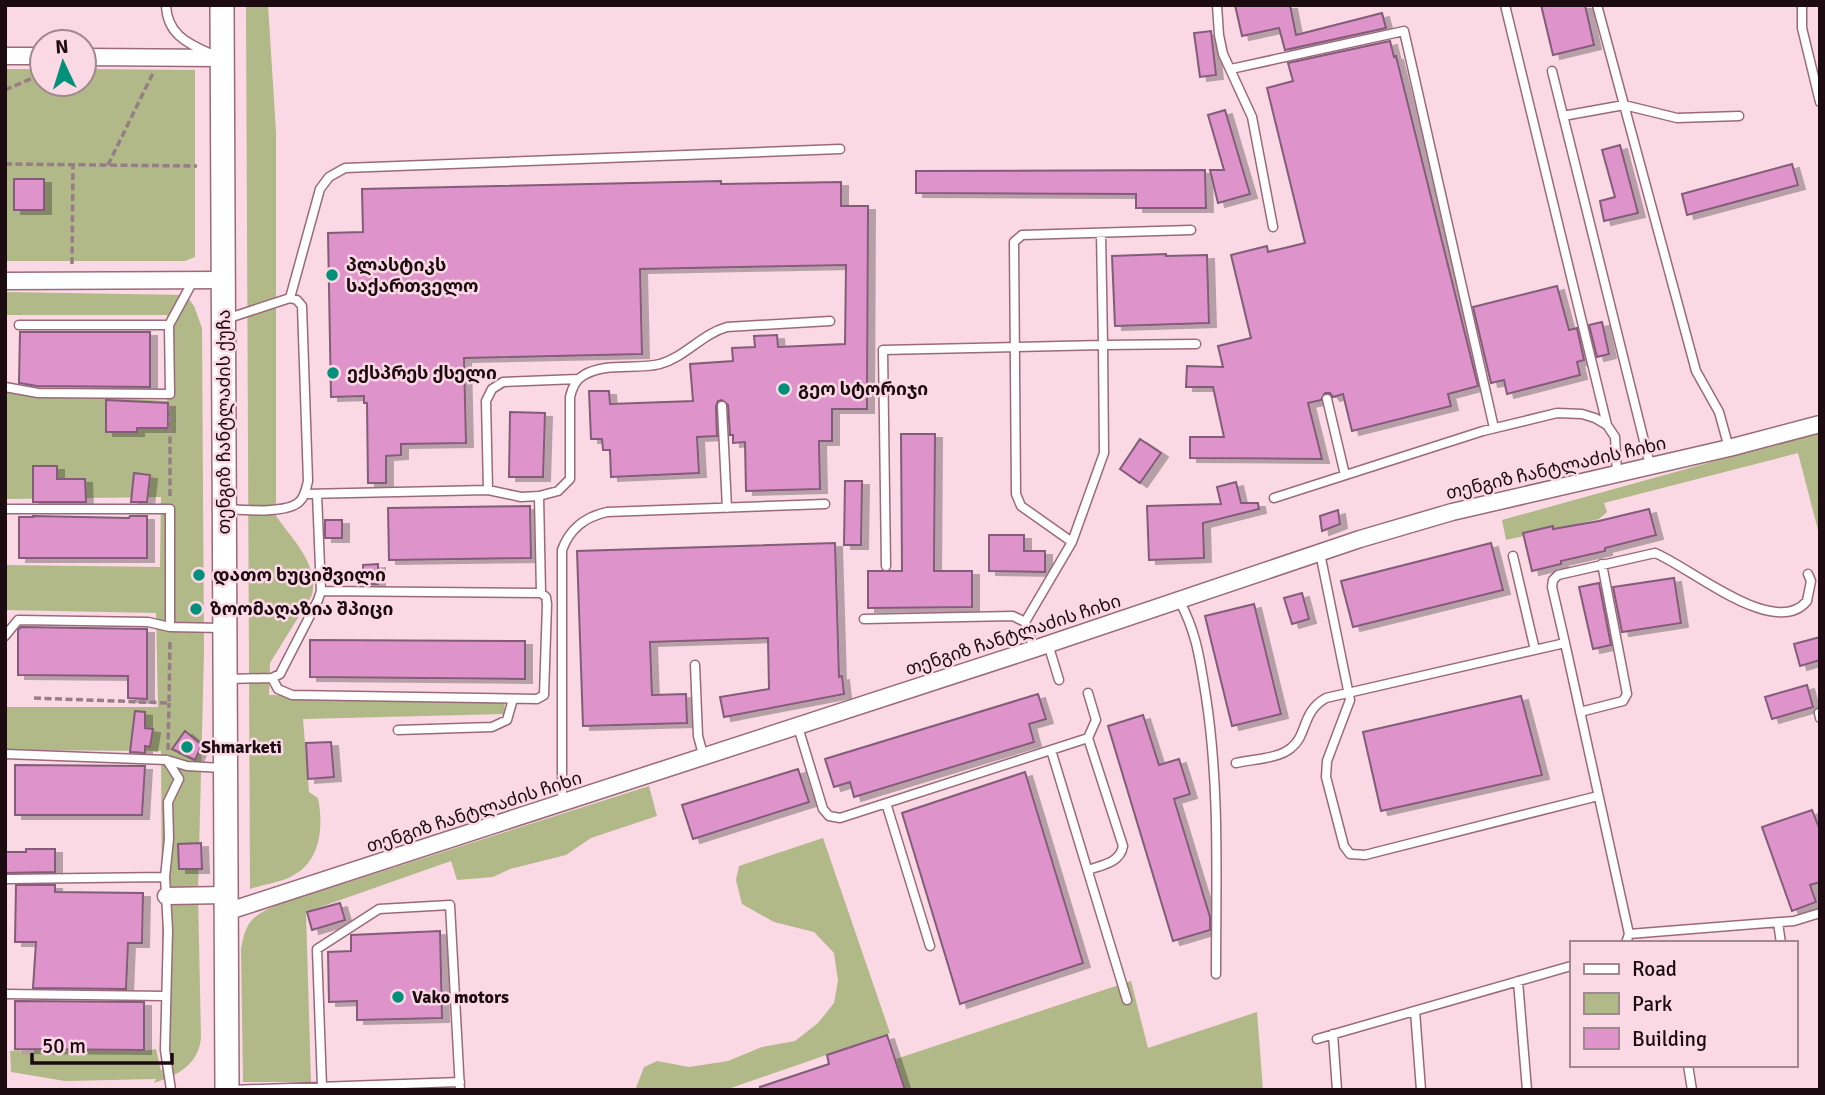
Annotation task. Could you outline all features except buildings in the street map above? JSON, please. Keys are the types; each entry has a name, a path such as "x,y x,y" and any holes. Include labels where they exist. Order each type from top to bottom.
{"street":[{"name":"თენგიზ ჩანტლაძის ქუჩა","path":"222,5 229,1090"},
{"path":"5,56 28,56"},
{"path":"98,57 222,58"},
{"path":"5,281 223,280"},
{"name":"თენგიზ ჩანტლაძის ჩიხი","path":"166,896 226,904 562,804 1320,553 1452,512 1730,448 1820,424"}],"lane":[{"path":"166,5 167,20 179,38 222,58"},
{"path":"1217,5 1223,54 1252,117 1273,227"},
{"path":"1505,5 1606,425"},
{"path":"1597,5 1696,371 1719,412 1730,448"},
{"path":"1802,5 1802,28 1820,102"},
{"path":"1231,69 1404,32 1494,428"},
{"path":"1552,71 1650,466"},
{"path":"1563,116 1624,105 1677,118 1739,116"},
{"path":"290,298 320,189 329,177 345,168 840,149"},
{"path":"1072,542 1021,506 1016,494 1014,242 1022,235 1192,230"},
{"path":"1025,622 1072,542 1104,453 1101,233"},
{"path":"5,387 38,393 170,394 169,325 194,281"},
{"path":"223,319 290,298 297,300 302,306 308,481 300,502 284,508 224,509"},
{"path":"305,494 488,490 521,497 558,491 570,479 569,397 572,386 578,379 596,369 662,363 714,330 727,327 830,321"},
{"path":"19,325 169,325"},
{"path":"886,566 883,350 1196,344"},
{"path":"488,490 486,401 492,389 503,382 578,379"},
{"path":"1327,399 1345,475"},
{"path":"722,407 727,508"},
{"path":"1274,498 1494,428 1557,412 1582,414 1606,425 1615,437 1617,473"},
{"path":"225,679 272,678 280,674 321,592 317,494"},
{"path":"539,496 541,593"},
{"path":"562,804 562,550 576,526 592,515 607,512 825,504"},
{"path":"5,509 170,509 170,627"},
{"path":"1320,553 1350,694 1348,707 1326,761 1326,777 1343,846 1350,854 1366,856 1598,796"},
{"path":"1808,574 1811,581 1807,601 1793,613 1779,614 1750,606 1655,553 1558,575 1553,580 1552,587 1628,938 1794,921 1820,913"},
{"path":"1514,556 1535,650"},
{"path":"1580,712 1623,701 1628,694 1602,564"},
{"path":"272,678 278,689 292,695 537,699 544,695 547,604 546,597 541,593 321,592"},
{"path":"1179,600 1197,640 1216,786 1216,974"},
{"path":"864,619 1013,616 1025,622 1059,680"},
{"path":"5,636 18,620 148,622 170,627 225,629"},
{"path":"1236,763 1284,753 1294,747 1310,712 1326,698 1565,643"},
{"path":"695,665 698,736 704,758"},
{"path":"1088,693 1096,720 1088,738 1123,846 1116,860 1088,870"},
{"path":"398,730 492,727 507,720 513,699"},
{"path":"798,727 823,809 829,816 840,818 1088,738"},
{"path":"1051,750 1128,1000"},
{"path":"5,754 167,760 187,766 225,769"},
{"path":"167,760 179,779 168,802 169,839 165,877 168,930 165,1050 171,1090"},
{"path":"886,803 930,946"},
{"path":"8,879 165,877"},
{"path":"229,1090 460,1086 450,905 379,909 317,949 322,1087"},
{"path":"1778,923 1781,941"},
{"path":"1317,1039 1570,966"},
{"path":"1518,981 1527,1090"},
{"path":"5,993 165,996"},
{"path":"1415,1010 1421,1090"},
{"path":"1333,1034 1337,1090"},
{"path":"1688,1067 1692,1090"}],"path":[{"path":"108,165 156,68"},
{"path":"5,90 28,80"},
{"path":"5,164 197,166"},
{"path":"72,265 73,165"},
{"path":"170,394 170,509"},
{"path":"167,760 170,627"},
{"path":"34,698 169,703"}],"green space":[{"path":"246,5 268,5 276,132 276,516 303,552 312,573 313,584 312,595 270,663 269,695 505,697 504,714 303,719 309,792 318,798 320,808 316,849 305,866 292,876 250,889"},
{"path":"5,69 28,69 28,98 98,98 98,69 195,70 195,257 185,261 5,261"},
{"path":"5,292 186,295 194,306 202,328 204,652 198,894 201,1038 196,1056 185,1068 154,1083 156,1079 65,1081 11,1072 10,1051 20,1050 21,1054 34,1054 34,1049 156,1049 161,1071 163,1068 161,751 5,750 5,707 158,707 156,613 5,610 5,565 160,567 161,497 5,499 5,392 167,401 167,315 5,315"},
{"path":"1820,432 1820,538 1798,453 1604,503 1607,512 1599,519 1506,540 1502,520"},
{"path":"649,786 657,816 591,838 566,855 510,869 493,877 457,880 451,861 306,912 311,1082 243,1082 241,949 245,932 256,916 277,905"},
{"path":"823,838 890,1033 725,1090 632,1090 636,1088 644,1067 657,1061 689,1067 728,1061 762,1047 795,1041 818,1023 834,1003 838,981 834,953 814,932 774,922 742,904 736,880 739,866"},
{"path":"1131,981 1148,1048 1257,1012 1263,1090 905,1090 896,1059"}],"place":[{"name":"პლასტიკს საქართველო","path":"332,275"},
{"name":"ექსპრეს ქსელი","path":"333,373"},
{"name":"გეო სტორიჯი","path":"784,389"},
{"name":"დათო ხუციშვილი","path":"199,575"},
{"name":"ზოომაღაზია შპიცი","path":"196,609"},
{"name":"Shmarketi","path":"187,747"},
{"name":"Vako motors","path":"398,997"}]}
